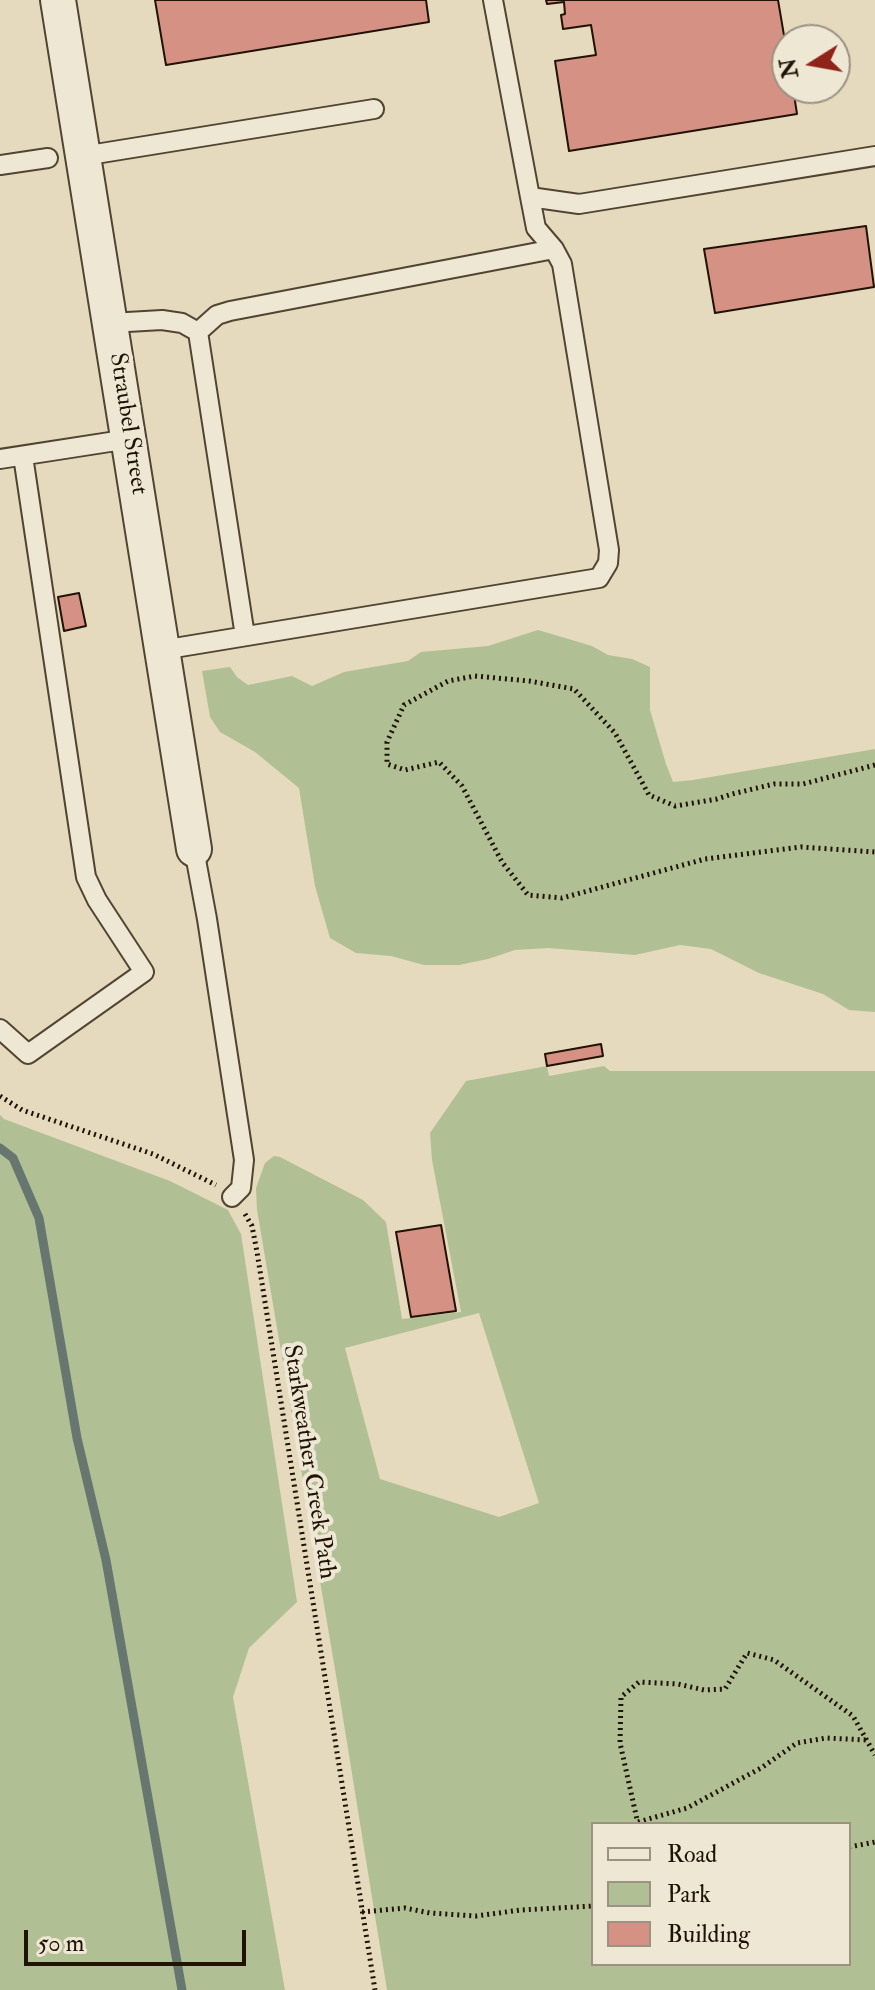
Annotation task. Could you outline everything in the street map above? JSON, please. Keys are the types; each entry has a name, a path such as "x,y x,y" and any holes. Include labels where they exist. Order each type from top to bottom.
{"street":[{"name":"Straubel Street","path":"58,0 194,849"}],"lane":[{"path":"162,650 599,578 608,563 609,550 562,264 536,228 493,0"},
{"path":"83,156 374,109"},
{"path":"530,197 579,204 875,156"},
{"path":"0,165 48,158"},
{"path":"198,332 217,315 230,311 554,249"},
{"path":"110,323 162,320 182,323 198,332"},
{"path":"198,332 245,636"},
{"path":"0,459 129,439"},
{"path":"0,1029 28,1054 144,972 97,900 86,877 23,456"},
{"path":"194,849 244,1160 241,1188 232,1197"}],"path":[{"path":"875,765 803,784 774,784 675,806 649,795 615,733 574,689 475,676 448,681 404,705 387,742 387,764 405,770 439,762 462,786 502,862 528,895 562,898 705,859 801,847 875,852"},
{"name":"Starkweather Creek Path","path":"0,1096 44,1119 153,1154 221,1187 242,1209 252,1226 375,1990"},
{"path":"638,1822 620,1743 621,1697 639,1682 678,1684 704,1690 725,1689 747,1653 774,1660 853,1716 875,1755"},
{"path":"641,1822 687,1808 761,1768 797,1743 826,1738 867,1740"},
{"path":"851,1847 875,1842"},
{"path":"362,1912 405,1908 476,1916 591,1906"}],"green space":[{"path":"538,630 650,667 650,710 673,782 875,749 875,1012 849,1010 823,994 759,973 711,949 680,945 635,955 548,948 515,950 459,965 424,965 391,956 356,953 330,938 315,886 299,788 255,752 220,732 210,717 202,671 230,667 248,685 292,676 312,686 344,672 408,661 421,652 488,646"},
{"path":"547,1066 549,1076 604,1066 610,1071 875,1071 875,1990 387,1990 257,1210 256,1188 265,1163 274,1156 363,1200 386,1222 402,1319 461,1312 432,1160 430,1133 466,1081","holes":["479,1313 539,1503 499,1517 380,1479 345,1348"]},
{"path":"0,1115 170,1181 228,1210 241,1234 297,1602 249,1648 233,1697 285,1990 0,1990"}],"building":[{"path":"155,0 426,0 429,22 166,65"},
{"path":"546,0 778,0 782,24 771,24 771,104 795,104 797,114 569,151 555,61 596,55 591,25 563,29 561,15 565,14 564,2 547,4"},
{"path":"866,226 874,287 715,313 704,249"},
{"path":"79,593 86,626 64,631 58,597"},
{"path":"601,1044 603,1056 547,1066 545,1054"},
{"path":"441,1225 456,1311 411,1317 396,1232"}],"waterway":[{"path":"0,1148 13,1158 39,1218 77,1438 106,1560 182,1990"}]}
